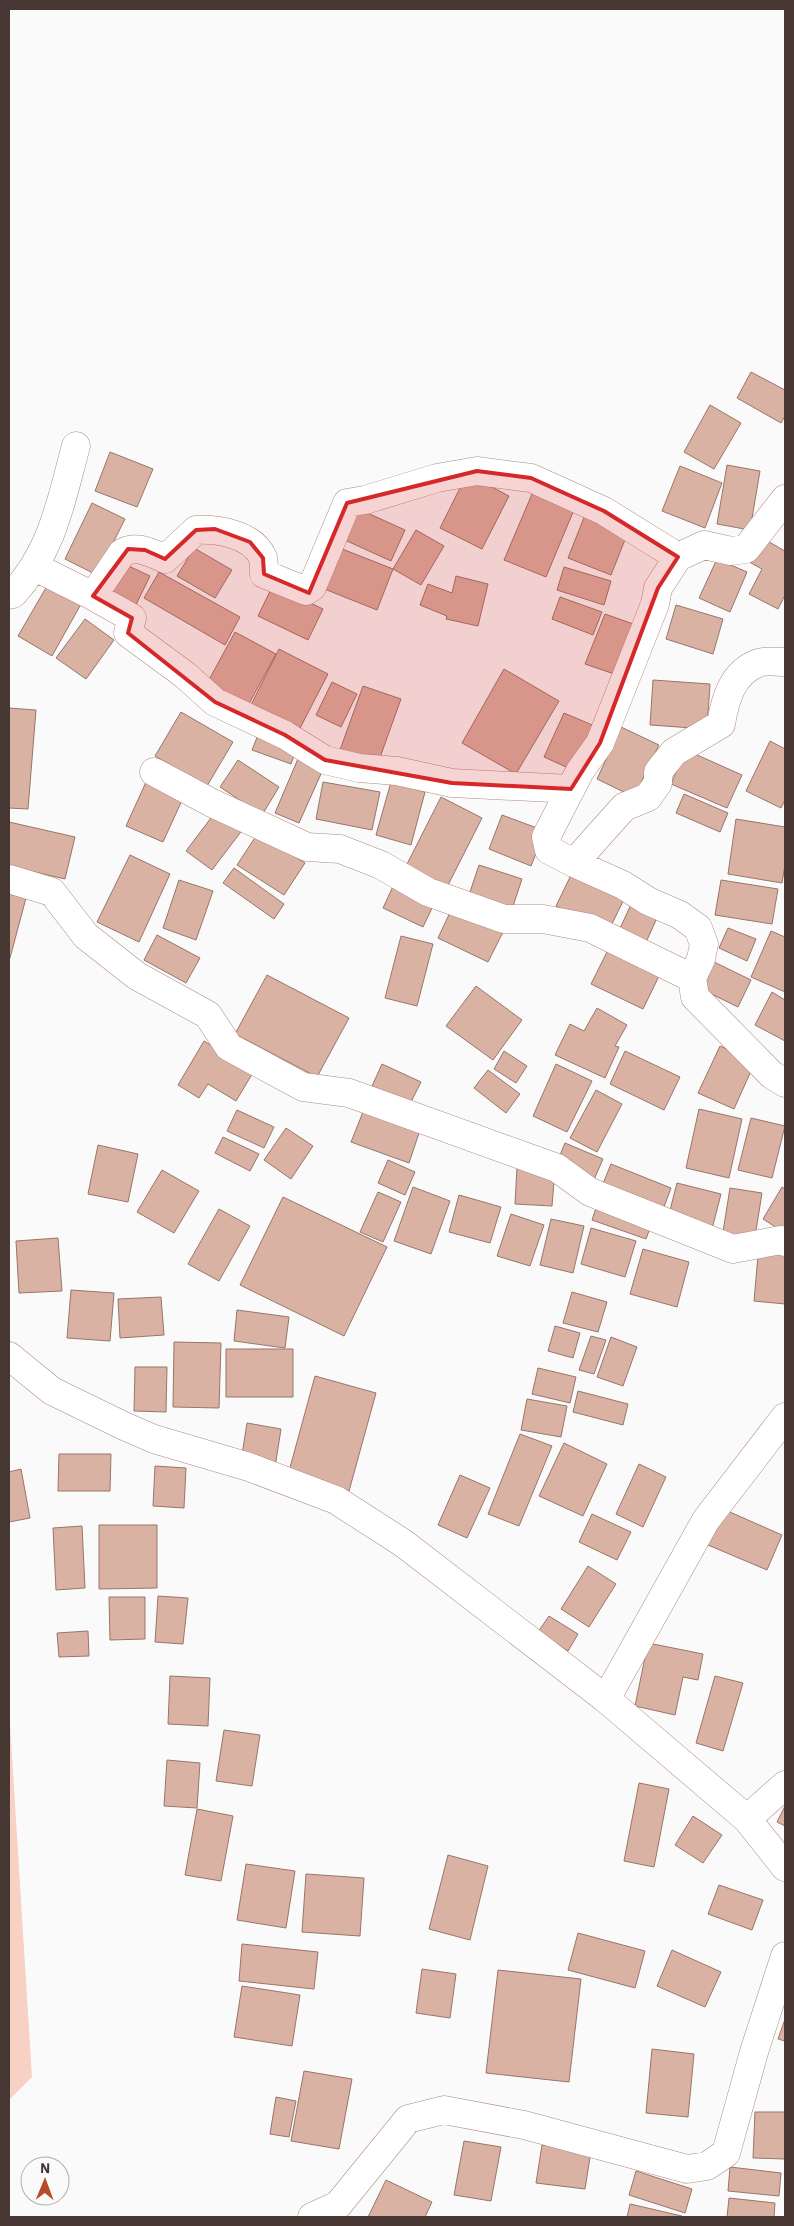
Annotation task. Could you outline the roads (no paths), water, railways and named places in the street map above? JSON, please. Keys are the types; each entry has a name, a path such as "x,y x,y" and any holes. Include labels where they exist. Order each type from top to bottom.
{"street":[{"path":"9,594 13,594 35,567 50,540 76,446"},
{"path":"93,596 122,553 128,549 145,550 165,559 196,530 215,529 250,542 263,558 264,574 306,592 312,587 347,503 365,500 438,478 477,471 531,478 604,511 678,556"},
{"path":"785,499 746,549 730,552 704,545 678,556 658,588 654,604 600,743 580,771 546,836 549,850 574,864 623,885 648,901 680,914 698,928 704,944 701,959 692,978 695,996 772,1075 785,1083"},
{"path":"35,567 132,618 128,633 185,675 215,702 285,735 325,760 359,768 398,771 452,783 571,789"},
{"path":"574,864 624,807 648,798 658,783 658,772 674,752 721,724 726,698 740,675 759,662 785,662"},
{"path":"154,772 212,803 307,847 340,849 381,866 428,892 504,919 543,919 590,928 692,978"},
{"path":"9,879 52,892 86,936 93,942 137,976 208,1015 229,1047 303,1087 349,1093 557,1168 590,1192 733,1249 781,1240 785,1242"},
{"path":"9,1356 52,1391 154,1439 249,1467 336,1500 403,1543 606,1699 747,1819 785,1867"},
{"path":"606,1699 706,1520 785,1418"},
{"path":"747,1819 785,1785"},
{"path":"312,2217 338,2205 408,2119 444,2110 524,2125 687,2169 707,2166 726,2153 754,2052 785,1956"}]}
